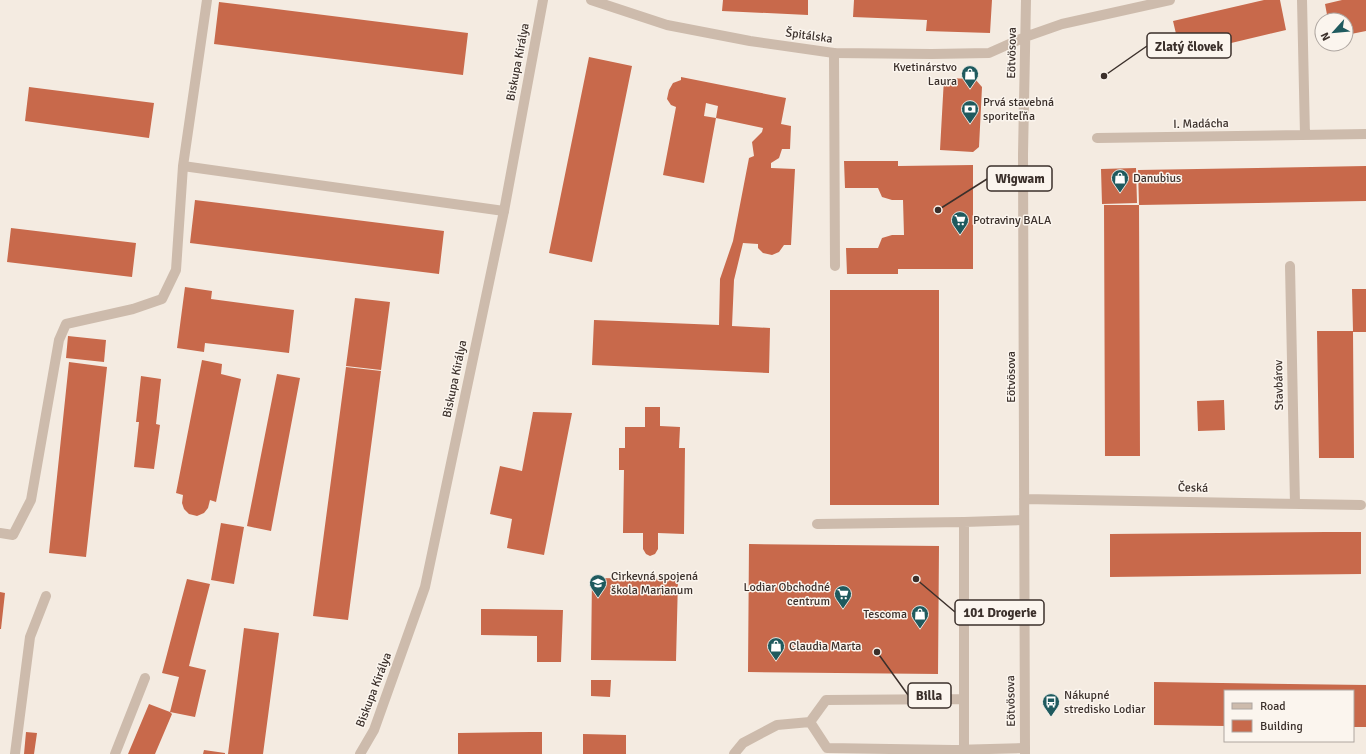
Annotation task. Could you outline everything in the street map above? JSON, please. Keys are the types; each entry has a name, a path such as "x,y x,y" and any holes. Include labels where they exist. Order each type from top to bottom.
{"street":[{"path":"0,533 12,535 31,500 59,340 66,324 133,309 162,299 176,270 183,166 207,0"},
{"name":"Biskupa Királya","path":"360,754 374,730 425,588 504,211 543,0"},
{"name":"Špitálska","path":"591,0 667,25 750,40 834,52 989,53 1026,37 1062,24 1170,0"},
{"name":"Eötvösova","path":"1025,751 1023,154 1026,0"},
{"path":"1302,0 1304,135"},
{"path":"834,52 835,266"},
{"name":"I. Madácha","path":"1097,138 1366,134"},
{"path":"183,166 504,211"},
{"name":"Stavbárov","path":"1290,266 1295,504"},
{"name":"Česká","path":"1024,499 1360,505"},
{"path":"817,524 1024,520"},
{"path":"964,522 964,749"},
{"path":"15,754 30,637 46,596"},
{"path":"115,754 145,678"},
{"path":"734,754 743,743 777,725 810,722 826,700 964,699"},
{"path":"810,722 827,748 953,752 964,749 1025,751"}],"building":[{"path":"723,0 808,0 808,15 722,11"},
{"path":"854,0 992,0 990,33 926,31 927,20 853,17"},
{"path":"1264,0 1280,0 1286,30 1181,55 1173,21"},
{"path":"1342,0 1366,0 1366,31 1354,33 1354,12 1326,12 1325,4"},
{"path":"219,2 468,33 463,75 214,44"},
{"path":"589,57 632,66 592,262 549,253"},
{"path":"681,77 786,98 781,124 791,126 790,149 782,149 779,158 771,163 771,168 795,169 791,245 784,245 779,252 772,255 763,253 758,248 758,244 743,243 734,280 732,326 770,328 769,373 592,365 594,320 719,325 720,279 733,241 749,158 754,156 752,142 762,132 763,128 716,118 704,183 663,175 676,107 671,105 667,99 669,90 673,83 681,80","holes":["706,103 718,106 716,118 704,116"]},
{"path":"944,78 975,79 982,87 979,147 973,152 940,150"},
{"path":"29,87 154,103 149,138 25,121"},
{"path":"844,161 898,161 898,166 973,165 973,269 898,269 898,274 847,274 846,248 878,248 882,238 892,235 904,235 903,200 892,200 882,197 878,188 845,188"},
{"path":"1366,166 1366,201 1139,205 1138,170"},
{"name":"Danubius","path":"1136,168 1137,203 1102,204 1101,169"},
{"path":"195,200 444,231 439,274 190,243"},
{"path":"1104,205 1139,205 1140,456 1105,456"},
{"path":"11,228 136,243 132,277 7,262"},
{"path":"185,287 212,291 211,299 294,310 289,353 205,343 204,352 177,348"},
{"path":"1352,289 1366,289 1366,332 1353,332 1354,458 1319,458 1317,331 1353,331"},
{"path":"830,290 939,290 939,505 830,505"},
{"path":"355,298 390,302 381,370 346,366"},
{"path":"68,336 106,340 104,362 66,358"},
{"path":"202,360 222,364 221,374 241,379 216,502 210,500 208,508 204,513 197,516 189,514 184,509 182,503 183,495 176,493"},
{"path":"69,362 107,367 86,557 49,553"},
{"path":"346,367 381,371 348,620 313,616"},
{"path":"277,374 300,378 271,531 247,526"},
{"path":"141,376 161,379 156,424 160,425 154,469 134,467 139,422 136,422"},
{"path":"1224,400 1225,430 1198,431 1197,401"},
{"path":"645,407 660,407 660,426 680,427 679,448 685,448 684,534 658,533 658,549 655,554 650,556 646,554 643,549 643,533 623,533 624,470 619,470 619,448 625,448 625,427 645,427"},
{"path":"533,412 572,413 544,555 507,548 512,519 490,514 500,466 522,471"},
{"path":"221,523 244,527 234,584 211,580"},
{"path":"1361,532 1361,574 1110,577 1110,534"},
{"name":"Lodiar Obchodné centrum","path":"749,544 939,546 938,674 748,672"},
{"path":"592,578 678,579 676,661 591,660"},
{"path":"187,579 210,584 189,666 206,670 195,717 170,712 179,677 162,673"},
{"path":"0,592 5,593 1,629 0,629"},
{"path":"481,609 563,610 561,662 537,662 537,636 481,635"},
{"path":"244,628 279,633 263,754 228,754"},
{"path":"591,680 611,680 610,697 591,696"},
{"path":"1154,682 1366,685 1366,727 1354,727 1354,690 1224,690 1224,726 1154,725"},
{"path":"149,704 172,714 155,754 128,754"},
{"path":"26,732 37,733 34,754 24,754"},
{"path":"542,732 542,754 458,754 458,733"},
{"path":"583,734 626,735 626,754 583,754"},
{"path":"204,750 225,753 225,754 203,754"}],"place":[{"name":"Zlatý človek","path":"1104,76"},
{"name":"Kvetinárstvo Laura","path":"970,89"},
{"name":"Prvá stavebná sporiteľňa","path":"970,124"},
{"name":"Danubius","path":"1120,193"},
{"name":"Wigwam","path":"938,210"},
{"name":"Potraviny BALA","path":"960,235"},
{"name":"101 Drogerie","path":"916,579"},
{"name":"Cirkevná spojená škola Marianum","path":"598,598"},
{"name":"Lodiar Obchodné centrum","path":"843,609"},
{"name":"Tescoma","path":"920,629"},
{"name":"Billa","path":"877,652"},
{"name":"Claudia Marta","path":"776,661"},
{"name":"Nákupné stredisko Lodiar","path":"1051,717"}]}
